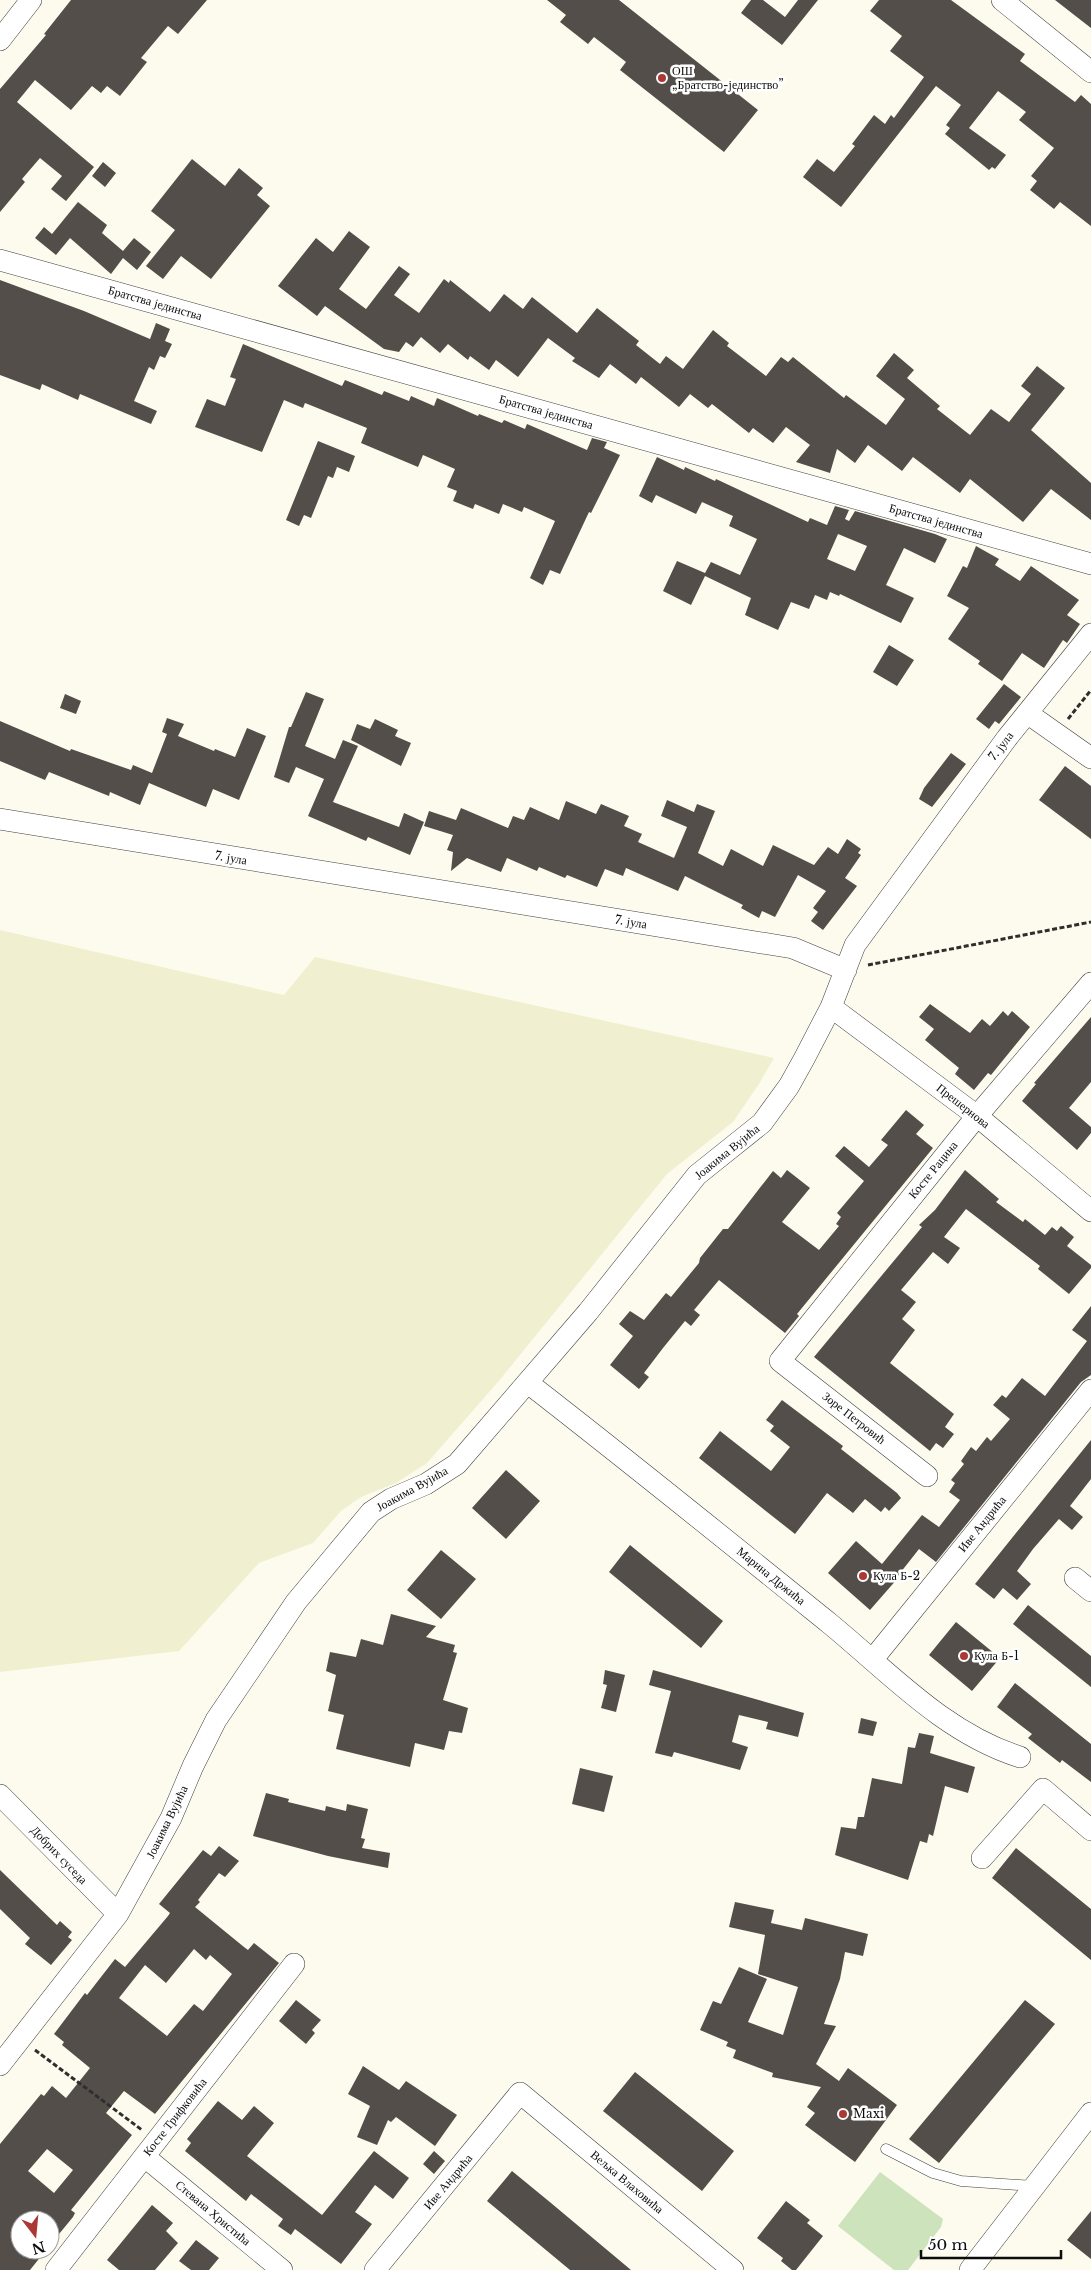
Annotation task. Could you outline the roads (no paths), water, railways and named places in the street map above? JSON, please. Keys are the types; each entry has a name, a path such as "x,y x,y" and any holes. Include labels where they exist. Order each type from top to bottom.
{"street":[{"path":"0,40 30,0"},
{"path":"1002,0 1091,72"},
{"name":"Братства јединства","path":"0,260 1091,564"},
{"name":"7. јула","path":"0,820 793,948 846,970 855,946 1027,712 1091,634"},
{"path":"1027,712 1091,758"},
{"name":"Јоакима Вујића","path":"0,2065 118,1914 172,1818 193,1766 216,1720 296,1602 371,1512 391,1499 426,1484 457,1464 588,1312 697,1175 762,1123 789,1086 831,1007 846,970"},
{"name":"Косте Рацина","path":"780,1361 977,1116 1091,983"},
{"name":"Прешернова","path":"831,1007 977,1116 1091,1211"},
{"name":"Зоре Петровић","path":"780,1361 927,1476"},
{"name":"Марина Држића","path":"528,1383 873,1659 935,1714 980,1739 1020,1757"},
{"name":"Иве Андрића","path":"873,1659 1091,1390"},
{"path":"982,1858 1043,1789 1091,1830"},
{"name":"Добрих суседа","path":"0,1795 118,1914"},
{"name":"Косте Трифковића","path":"56,2270 294,1964"},
{"name":"Иве Андрића","path":"374,2270 520,2093"},
{"name":"Вељка Влаховића","path":"520,2093 733,2270"},
{"path":"970,2270 1091,2114"},
{"name":"Стевана Христића","path":"151,2149 282,2270"}],"lane":[{"path":"886,2149 933,2172 961,2181 1034,2186"}],"place":[{"name":"ОШ „Братство-јединство”","path":"662,78"},
{"name":"Кула Б-2","path":"863,1576"},
{"name":"Кула Б-1","path":"964,1656"},
{"name":"Maxi","path":"843,2114"}]}
